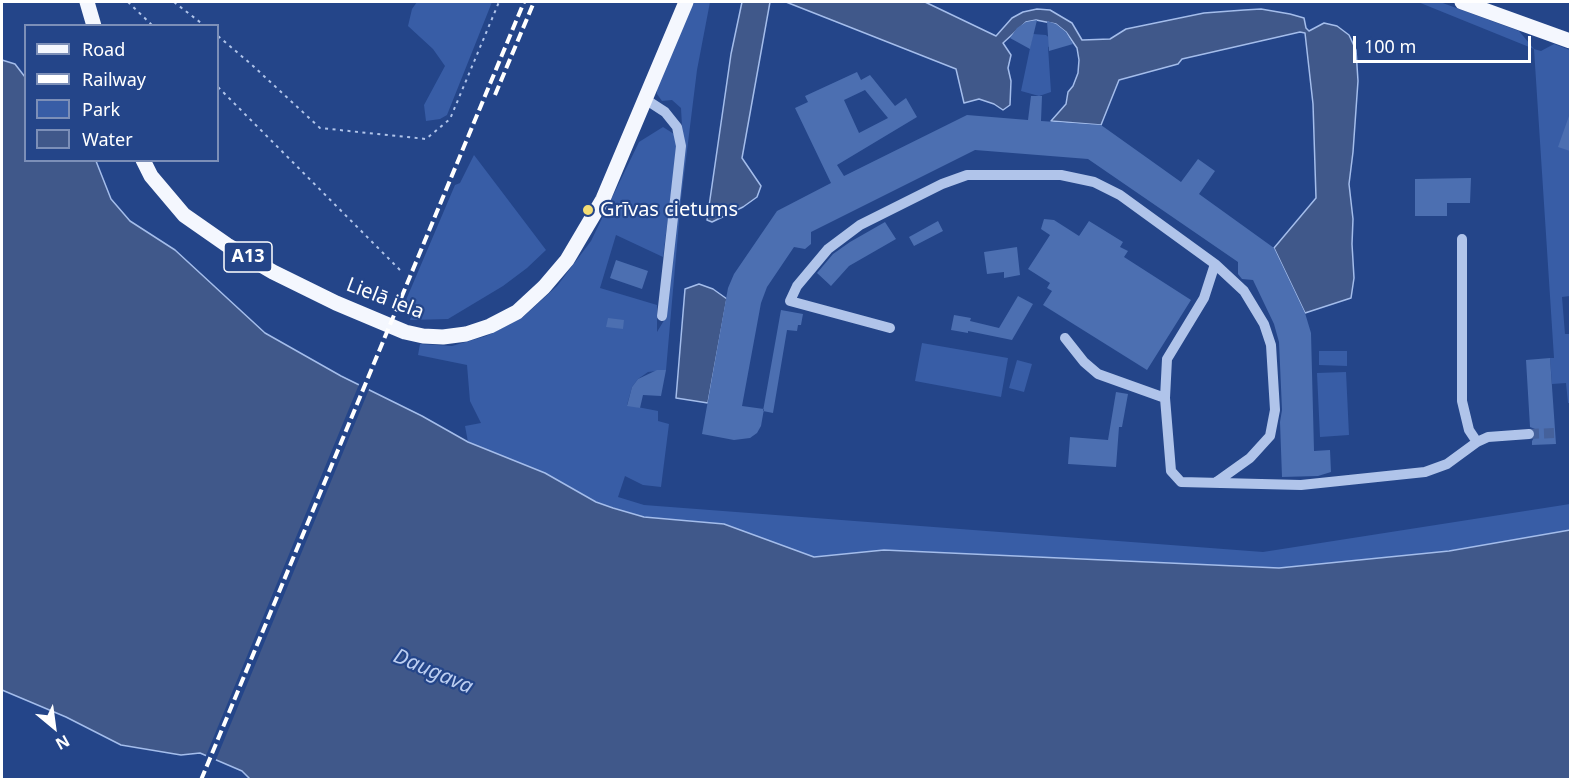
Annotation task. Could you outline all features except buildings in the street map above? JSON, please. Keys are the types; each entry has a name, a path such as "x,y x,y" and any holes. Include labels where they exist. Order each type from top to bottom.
{"main road":[{"path":"87,2 93,24"},
{"name":"Lielā iela","path":"144,162 150,176 184,215 227,245 273,272 336,303 405,332 443,337 466,334 490,326 517,312 544,287 567,260 603,199 686,2"},
{"path":"1462,2 1570,41"}],"lane":[{"path":"645,99 665,112 677,127 681,146 662,316"},
{"path":"890,328 790,301 797,286 828,249 860,225 942,184 967,175 1061,175 1094,182 1120,195 1215,264 1244,291 1264,324 1271,345 1275,410 1270,436 1250,458 1215,483"},
{"path":"1462,239 1462,401 1469,430 1477,442"},
{"path":"1215,264 1204,298 1167,359 1165,398 1171,471 1181,482 1301,484 1425,472 1447,464 1477,442 1488,437 1529,434"},
{"path":"1065,338 1084,362 1098,374 1165,398"}],"path":[{"path":"128,2 151,24"},
{"path":"174,2 202,24"},
{"path":"219,37 320,128 426,139 450,119 499,2"},
{"path":"219,88 401,271"}],"green space":[{"path":"417,2 492,2 447,115 440,119 426,121 424,105 445,66 433,49 408,26 412,9"},
{"path":"693,2 710,2 697,70 681,199 666,370 648,372 638,379 632,387 627,405 658,411 658,421 669,424 661,487 643,485 625,476 618,497 644,505 1263,552 1570,504 1570,530 1449,551 1279,568 884,550 814,557 724,524 644,517 613,508 597,502 545,473 468,442 465,426 481,423 470,401 467,365 418,355 420,344 452,346 486,336 522,318 557,286 591,241 639,142 663,127 674,134 677,148 663,257 616,235 600,288 657,305 657,332 666,317 683,144 681,108 672,100 662,101 657,94 657,87"},
{"path":"1418,2 1440,2 1519,31 1534,49"},
{"path":"1033,34 1046,35 1056,44 1048,47 1051,92 1039,96 1021,91"},
{"path":"1554,44 1570,50 1570,296 1562,297 1565,334 1570,334 1570,403 1568,403 1566,383 1552,384 1550,358 1554,358 1534,49 1541,51"},
{"path":"474,155 546,250 503,286 448,319 410,320 413,311 403,307 455,185 460,183"},
{"path":"922,343 1008,358 1001,397 915,381"},
{"path":"1319,351 1347,351 1347,366 1319,365"},
{"path":"1017,360 1032,364 1024,392 1009,388"},
{"path":"1346,372 1349,435 1320,437 1317,373"}],"water":[{"path":"742,2 770,2 742,158 761,186 757,197 743,207 712,222 707,220 731,54"},
{"path":"786,2 925,2 996,36 1012,18 1023,12 1037,9 1050,10 1072,23 1082,40 1110,39 1126,29 1204,13 1261,9 1304,18 1309,31 1324,23 1337,26 1349,35 1356,50 1358,81 1349,184 1353,219 1354,278 1351,298 1305,313 1274,248 1316,198 1313,104 1305,33 1300,32 1182,59 1178,64 1119,80 1101,125 1051,121 1066,104 1068,92 1078,73 1079,60 1077,48 1066,32 1056,24 1036,20 1026,22 1003,43 1011,55 1008,68 1011,81 1010,105 1003,110 979,99 964,103 956,69"},
{"name":"Daugava","path":"2,60 15,64 24,76 24,162 96,162 111,199 130,221 175,250 265,333 341,376 422,416 468,442 545,473 596,502 613,508 644,517 724,524 814,557 884,550 1279,568 1449,551 1570,530 1570,779 251,780 242,771 200,753 181,755 121,745 66,717 2,690"},
{"path":"699,284 713,289 727,299 708,403 676,398 685,289"}],"pier":[{"path":"360,382 370,387 215,762 205,758"}],"tunnel":[{"path":"1529,434 1555,433"}],"railway":[{"path":"201,780 524,2"},
{"path":"495,95 534,2"}],"place":[{"name":"Grīvas cietums","path":"588,210"}]}
